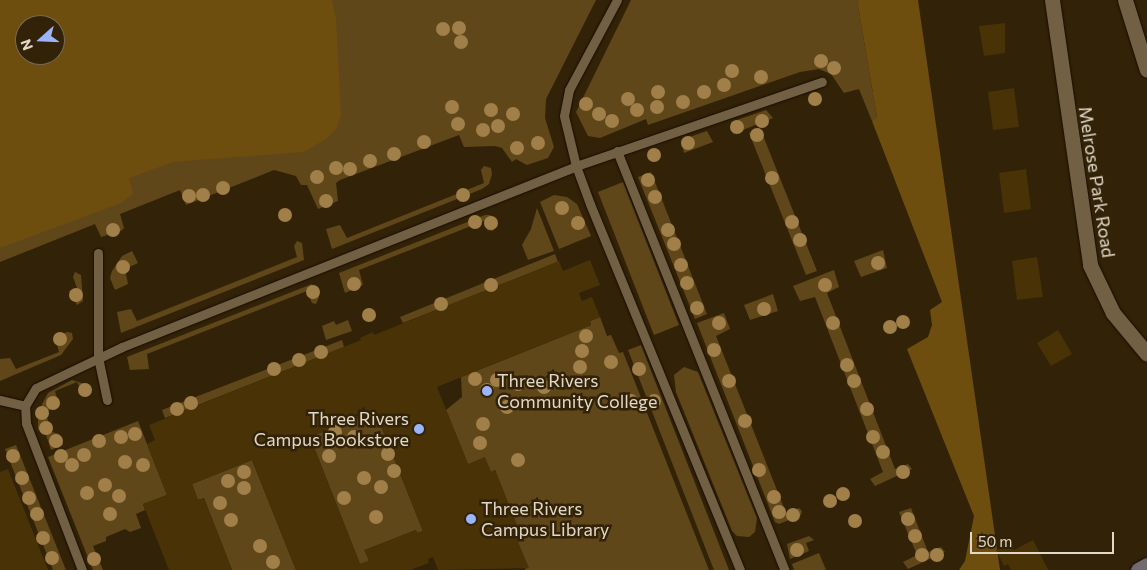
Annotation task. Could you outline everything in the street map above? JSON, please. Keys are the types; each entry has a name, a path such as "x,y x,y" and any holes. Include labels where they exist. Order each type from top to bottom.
{"main road":[{"path":"1138,570 1147,565"}],"street":[{"name":"Melrose Park Road","path":"1052,0 1090,265 1113,313 1147,354"},
{"path":"1125,0 1147,70"}],"lane":[{"path":"617,0 566,98 564,116 576,166 740,570"},
{"path":"82,570 27,428 25,406 36,388 98,357 576,166 822,82"},
{"path":"617,151 785,570"},
{"path":"98,253 98,357 107,400"},
{"path":"0,400 25,406"}],"shaded area":[{"path":"0,0 596,0 546,99 545,118 554,147 548,158 527,165 516,159 512,162 502,148 495,146 464,147 459,135 340,180 336,183 338,201 318,209 307,185 301,185 296,176 274,170 186,205 180,190 120,214 124,228 121,231 101,237 95,224 0,262"},
{"path":"0,0 332,0 336,19 341,116 336,129 326,139 303,152 173,162 129,178 133,194 121,203 0,248"},
{"path":"631,0 857,0 877,117 872,121 859,89 844,93 831,74 819,69 800,72 648,125 646,119 600,138 588,136 576,112"},
{"path":"857,0 918,0 1000,570 959,570 965,561 974,516 907,349 928,337 932,325 930,310 942,302 872,121 877,117"},
{"path":"766,110 773,118 733,134 731,122"},
{"path":"760,128 817,271 806,275 749,133"},
{"path":"707,131 713,142 684,153 681,140"},
{"path":"484,166 491,168 492,174 489,184 482,189 332,249 326,229 340,225 347,238 484,183 481,170"},
{"path":"651,172 707,314 695,319 638,177"},
{"path":"623,182 679,325 654,335 598,192"},
{"path":"554,195 567,197 577,204 591,236 559,249 540,202"},
{"path":"537,208 554,251 528,260 522,245 531,229"},
{"path":"485,215 490,215 497,220 493,231 487,230 484,221 359,270 363,285 345,293 339,273"},
{"path":"297,241 302,243 304,260 121,333 117,312 131,309 137,321 297,257 294,246"},
{"path":"883,250 887,268 861,277 854,261"},
{"path":"132,251 138,263 125,269 128,284 115,290 110,278 112,271 122,256"},
{"path":"555,254 558,262 403,323 400,317"},
{"path":"834,270 839,287 827,293 895,469 908,464 912,469 875,486 870,479 883,472 815,297 800,301 793,286"},
{"path":"75,272 81,275 83,301 77,305 69,291 77,288 73,277"},
{"path":"312,284 319,297 316,304 312,303 307,291 147,354 149,369 130,370 127,357"},
{"path":"773,294 778,311 750,320 744,305"},
{"path":"724,313 730,329 716,336 786,513 799,508 802,511 801,515 779,524 775,522 697,323"},
{"path":"600,317 607,336 611,335 619,353 623,352 709,570 524,570 528,567 517,540 522,538 495,470 491,472 468,464 446,410 462,397 461,377 591,325 590,321"},
{"path":"348,320 352,331 326,340 322,326 334,321 336,325"},
{"path":"67,332 72,333 73,339 61,355 0,381 0,359 10,358 16,369 59,352 55,337"},
{"path":"342,340 344,347 165,418 162,410"},
{"path":"641,345 729,570 714,570 628,350"},
{"path":"684,367 698,372 757,518 755,532 749,537 737,536 732,531 676,392 674,375"},
{"path":"72,380 85,384 90,392 83,394 77,382 55,391 59,405 45,412 52,432 59,434 63,445 51,450 44,429 38,430 38,412 48,393"},
{"path":"375,411 423,531 417,533 416,530 365,550 369,561 360,564 310,437"},
{"path":"138,421 167,495 143,504 145,510 136,514 141,528 130,532 125,529 106,537 106,541 93,546 103,570 93,570 48,457"},
{"path":"16,445 66,570 53,570 5,449"},
{"path":"252,460 296,570 232,570 204,498 198,500 192,484"},
{"path":"911,508 928,552 941,547 945,552 908,569 903,562 917,555 899,512"},
{"path":"809,536 814,540 806,543 809,551 790,559 787,544"},
{"path":"819,553 826,570 794,570 792,564"}],"building":[{"path":"1005,23 1005,53 984,56 979,26"},
{"path":"1014,88 1019,127 993,130 988,92"},
{"path":"1026,169 1031,209 1004,213 999,173"},
{"path":"1037,257 1043,297 1017,300 1012,261"},
{"path":"590,260 600,285 579,293 582,301 592,297 600,317 590,321 591,325 437,387 468,464 485,457 491,472 495,470 522,538 517,540 529,568 438,570 433,557 428,559 429,563 410,570 296,570 252,460 192,484 198,500 204,498 232,570 169,570 143,504 167,495 147,444 155,440 149,425 361,340 360,338 373,332 374,335 559,261 563,271","holes":["375,411 423,531 417,533 416,530 364,550 369,561 360,564 310,437"]},
{"path":"1058,330 1072,354 1051,366 1037,343"},
{"path":"8,469 48,570 0,570 0,472"},
{"path":"1033,540 1048,570 1011,570 1008,564 1004,566 996,550 1010,543 1014,550"}],"place":[{"name":"Three Rivers Community College","path":"487,391"},
{"name":"Three Rivers Campus Bookstore","path":"419,429"},
{"name":"Three Rivers Campus Library","path":"471,519"}]}
